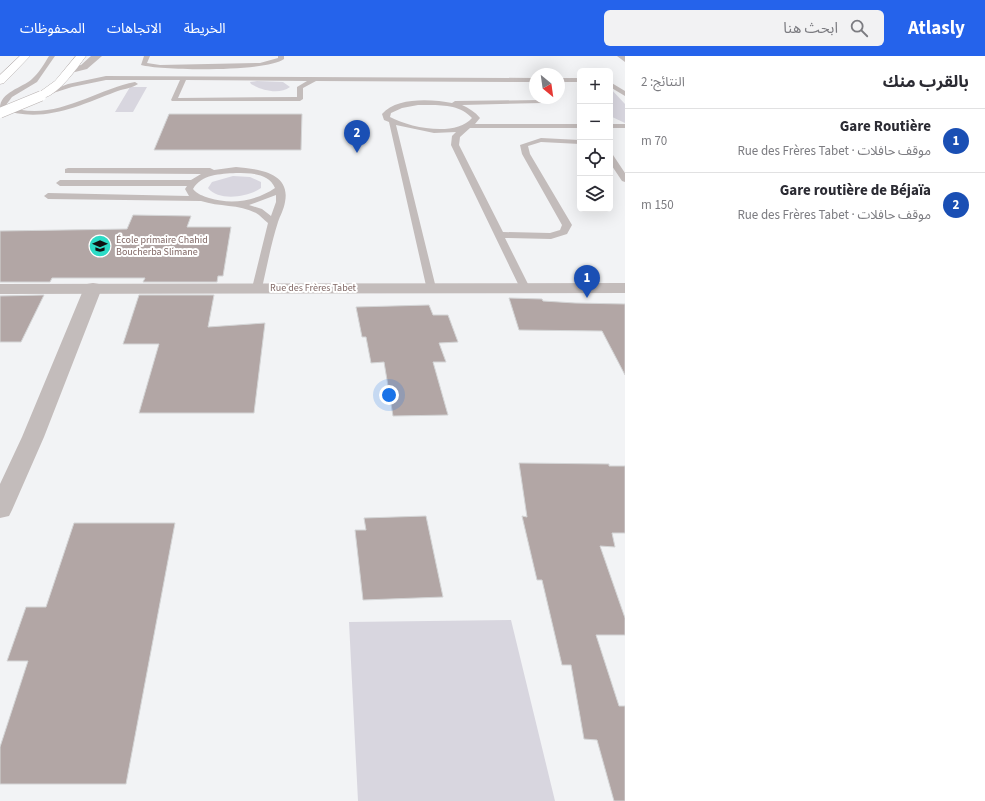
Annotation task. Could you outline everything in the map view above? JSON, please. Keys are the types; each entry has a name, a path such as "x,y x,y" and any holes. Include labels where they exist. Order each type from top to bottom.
{"highway":[{"path":"0,81 26,56"},
{"path":"0,113 19,107 50,92 71,70 81,56"},
{"path":"0,109 33,96 41,91 55,78 63,62"}],"street":[{"path":"71,70 84,67 97,56"},
{"path":"622,56 625,59"},
{"path":"0,510 34,437 92,288"},
{"name":"Rue des Frères Tabet","path":"0,289 625,288"}],"lane":[{"path":"52,56 43,70 32,82 5,100 2,106 20,112 64,109 85,103 121,86 182,81 315,79 529,80"},
{"path":"147,56 143,64 160,67 260,65 273,62 281,58 280,56"},
{"path":"50,92 70,85 106,78 182,81"},
{"path":"182,81 174,100 300,98 300,87 315,79"},
{"path":"565,80 577,80"},
{"path":"613,86 625,94"},
{"path":"529,102 430,103 406,105 389,110 386,114 387,118 392,122 408,128 430,130 451,130 468,126 577,126"},
{"path":"430,103 456,106 473,114 476,118 474,122 456,136 455,145 525,288"},
{"path":"392,122 431,288"},
{"path":"613,126 625,126"},
{"path":"498,235 551,236 564,232 567,225 526,154 524,145 541,140 577,142"},
{"path":"613,161 625,179"},
{"path":"68,170 251,171 273,178 278,183 281,202 273,222 257,288"},
{"path":"193,183 59,183 193,183 222,171"},
{"path":"193,183 192,194 200,199"},
{"path":"48,196 200,199 212,202 229,203 255,202 267,198 280,189"},
{"path":"229,203 259,211 273,222"}],"shaded area":[{"path":"250,82 283,82 290,87 281,91 270,91 255,86"},
{"path":"130,87 147,87 133,112 115,112"},
{"path":"613,91 625,104 625,123 613,117"},
{"path":"233,176 250,177 261,182 261,188 242,196 226,197 213,192 208,188 212,182"},
{"path":"511,620 555,801 358,801 349,622"}],"building":[{"path":"169,114 302,114 301,150 154,150"},
{"path":"133,215 191,216 187,227 231,227 223,276 218,276 217,282 143,282 145,278 52,278 50,282 0,282 0,231 127,229"},
{"path":"44,295 21,342 0,342 0,296"},
{"path":"139,295 214,295 208,327 265,323 254,413 139,413 159,344 123,344"},
{"path":"509,298 542,299 543,301 575,303 625,304 625,375 602,331 519,330"},
{"path":"429,305 433,315 448,315 458,342 439,343 446,362 433,362 448,415 393,416 384,362 371,363 366,337 362,337 356,307"},
{"path":"519,463 609,464 609,466 625,466 625,533 612,533 615,547 600,546 625,618 625,635 596,635 619,706 625,706 625,801 614,801 597,740 584,739 571,665 562,665 542,580 537,580 522,516 527,517"},
{"path":"426,516 443,597 363,600 355,530 366,530 364,518"},
{"path":"74,523 175,523 126,784 0,784 0,747 28,661 7,661 26,607 46,607"}],"place":[{"name":"Gare routière de Béjaïa","path":"357,153"},
{"name":"École primaire Chahid Boucherba Slimane","path":"100,246"},
{"name":"Gare Routière","path":"587,298"}]}
